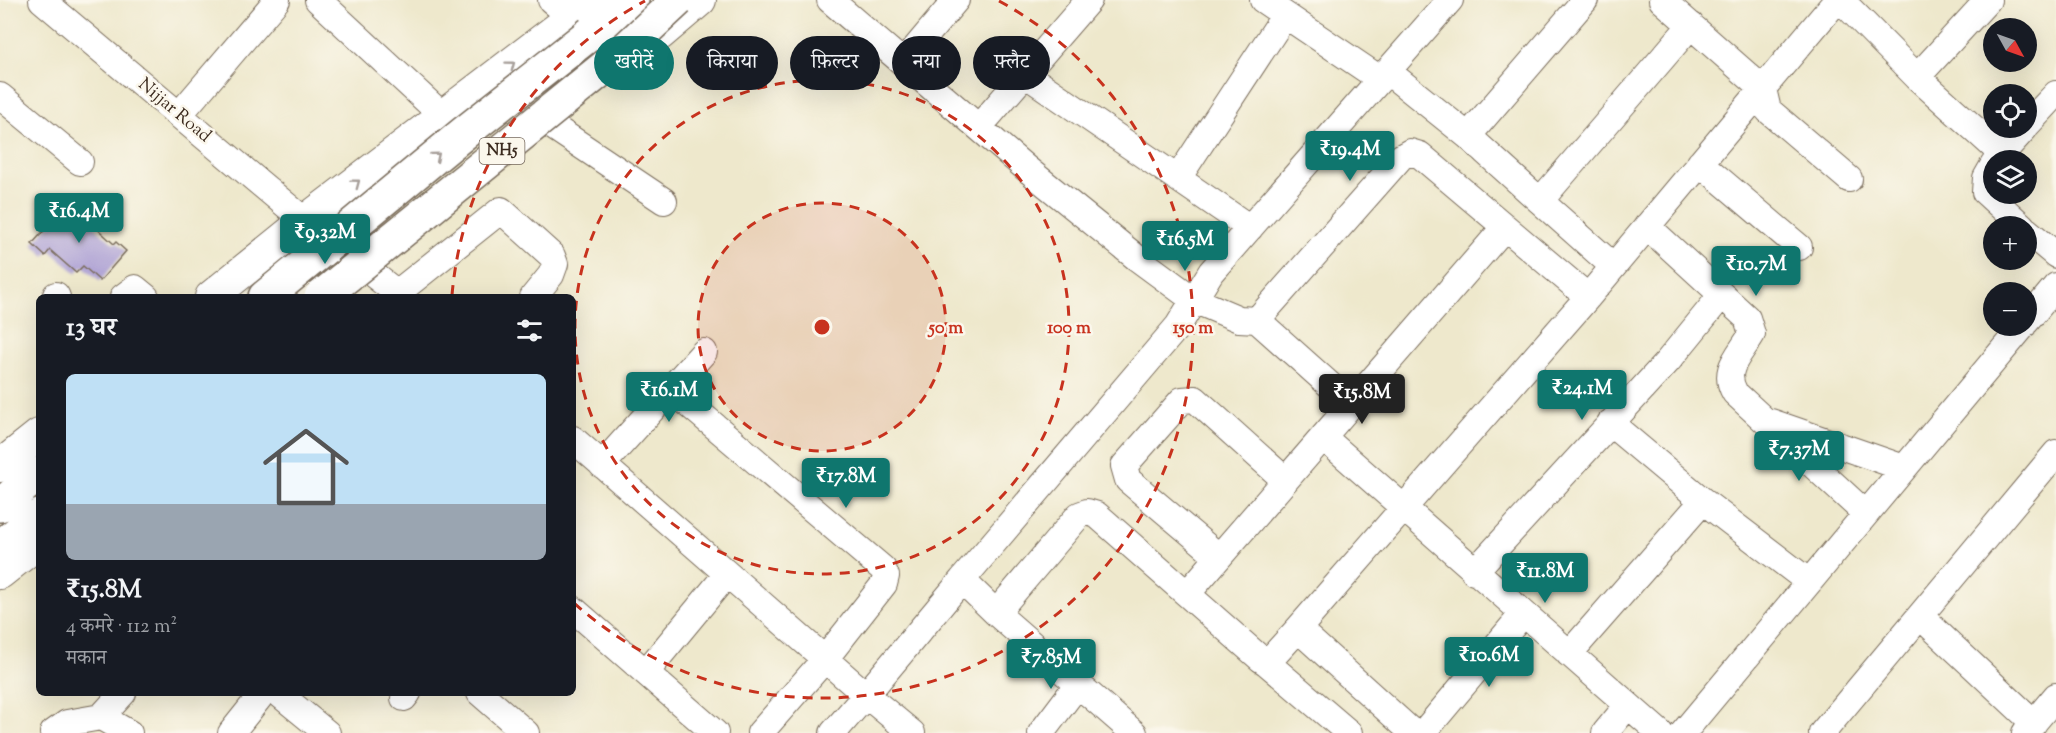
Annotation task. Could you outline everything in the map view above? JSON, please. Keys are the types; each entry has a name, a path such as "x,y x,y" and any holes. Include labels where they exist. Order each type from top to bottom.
{"highway":[{"name":"NH5","path":"269,294 464,133 632,0"},
{"name":"NH5","path":"325,294 617,57 678,0"},
{"path":"0,504 36,476"},
{"path":"0,547 36,518"}],"main road":[{"path":"346,294 552,126 700,0"},
{"path":"215,294 305,221 443,116 573,6"},
{"path":"0,466 36,437"},
{"path":"0,573 36,544"}],"street":[{"name":"Nijjar Road","path":"42,0 395,294"},
{"path":"179,116 277,0"},
{"path":"318,0 443,116"},
{"path":"830,0 892,54"},
{"path":"926,36 956,0"},
{"path":"1050,45 1089,0"},
{"path":"1263,0 1383,75 1468,136 1613,266"},
{"path":"833,733 1178,326 1211,272 1450,0"},
{"path":"1468,136 1585,0"},
{"path":"1662,0 1762,89 1768,110 1849,179"},
{"path":"1267,663 1588,297 1839,0 1988,150"},
{"path":"1917,77 1988,0"},
{"path":"1178,178 1286,15"},
{"path":"1540,201 1691,25"},
{"path":"935,90 1137,258 1194,300 1239,319 1257,320 1351,404"},
{"path":"979,128 1011,90"},
{"path":"1049,90 1250,228"},
{"path":"2037,115 2056,94"},
{"path":"0,96 80,162"},
{"path":"552,126 664,201"},
{"path":"2005,150 2016,138"},
{"path":"1257,320 1401,157 1410,152 1420,155 1588,297"},
{"path":"1700,163 1799,246"},
{"path":"1998,204 2011,216"},
{"path":"399,294 501,210 552,256 555,264 551,275 535,294"},
{"path":"1647,226 1721,296 1748,318 1752,334 1728,374 1729,383 1735,393 1866,514"},
{"path":"1187,594 1504,228"},
{"path":"2037,239 2056,255"},
{"path":"2037,309 2056,286"},
{"path":"127,294 135,288 142,294"},
{"path":"1474,572 1668,361 1721,296"},
{"path":"1683,733 2015,336"},
{"path":"602,465 704,351"},
{"path":"671,388 883,569 886,576 884,584 825,659 760,733"},
{"path":"1218,556 1128,480 1124,473 1124,466 1182,400 1195,399 1286,480"},
{"path":"1761,418 1904,468"},
{"path":"1610,423 1703,501 1809,582"},
{"path":"1323,437 1660,733"},
{"path":"576,442 912,733"},
{"path":"1822,733 2056,453"},
{"path":"1569,654 1703,501"},
{"path":"996,613 1079,515 1088,512 1097,515 1349,733"},
{"path":"646,672 727,574"},
{"path":"962,580 996,613 1134,733"},
{"path":"576,612 716,733"},
{"path":"1423,733 1523,614"},
{"path":"1921,616 2029,728 2056,696"},
{"path":"1298,629 1413,733"},
{"path":"1041,733 1077,684"},
{"path":"53,733 67,723 101,717 120,696"},
{"path":"231,733 261,696"},
{"path":"282,696 327,733"},
{"path":"483,696 513,729"},
{"path":"1605,733 1628,705"},
{"path":"101,717 129,733"}],"building":[{"path":"69,203 114,244 116,242 126,251 100,281 83,266 76,273 50,250 45,256 32,244"}]}
